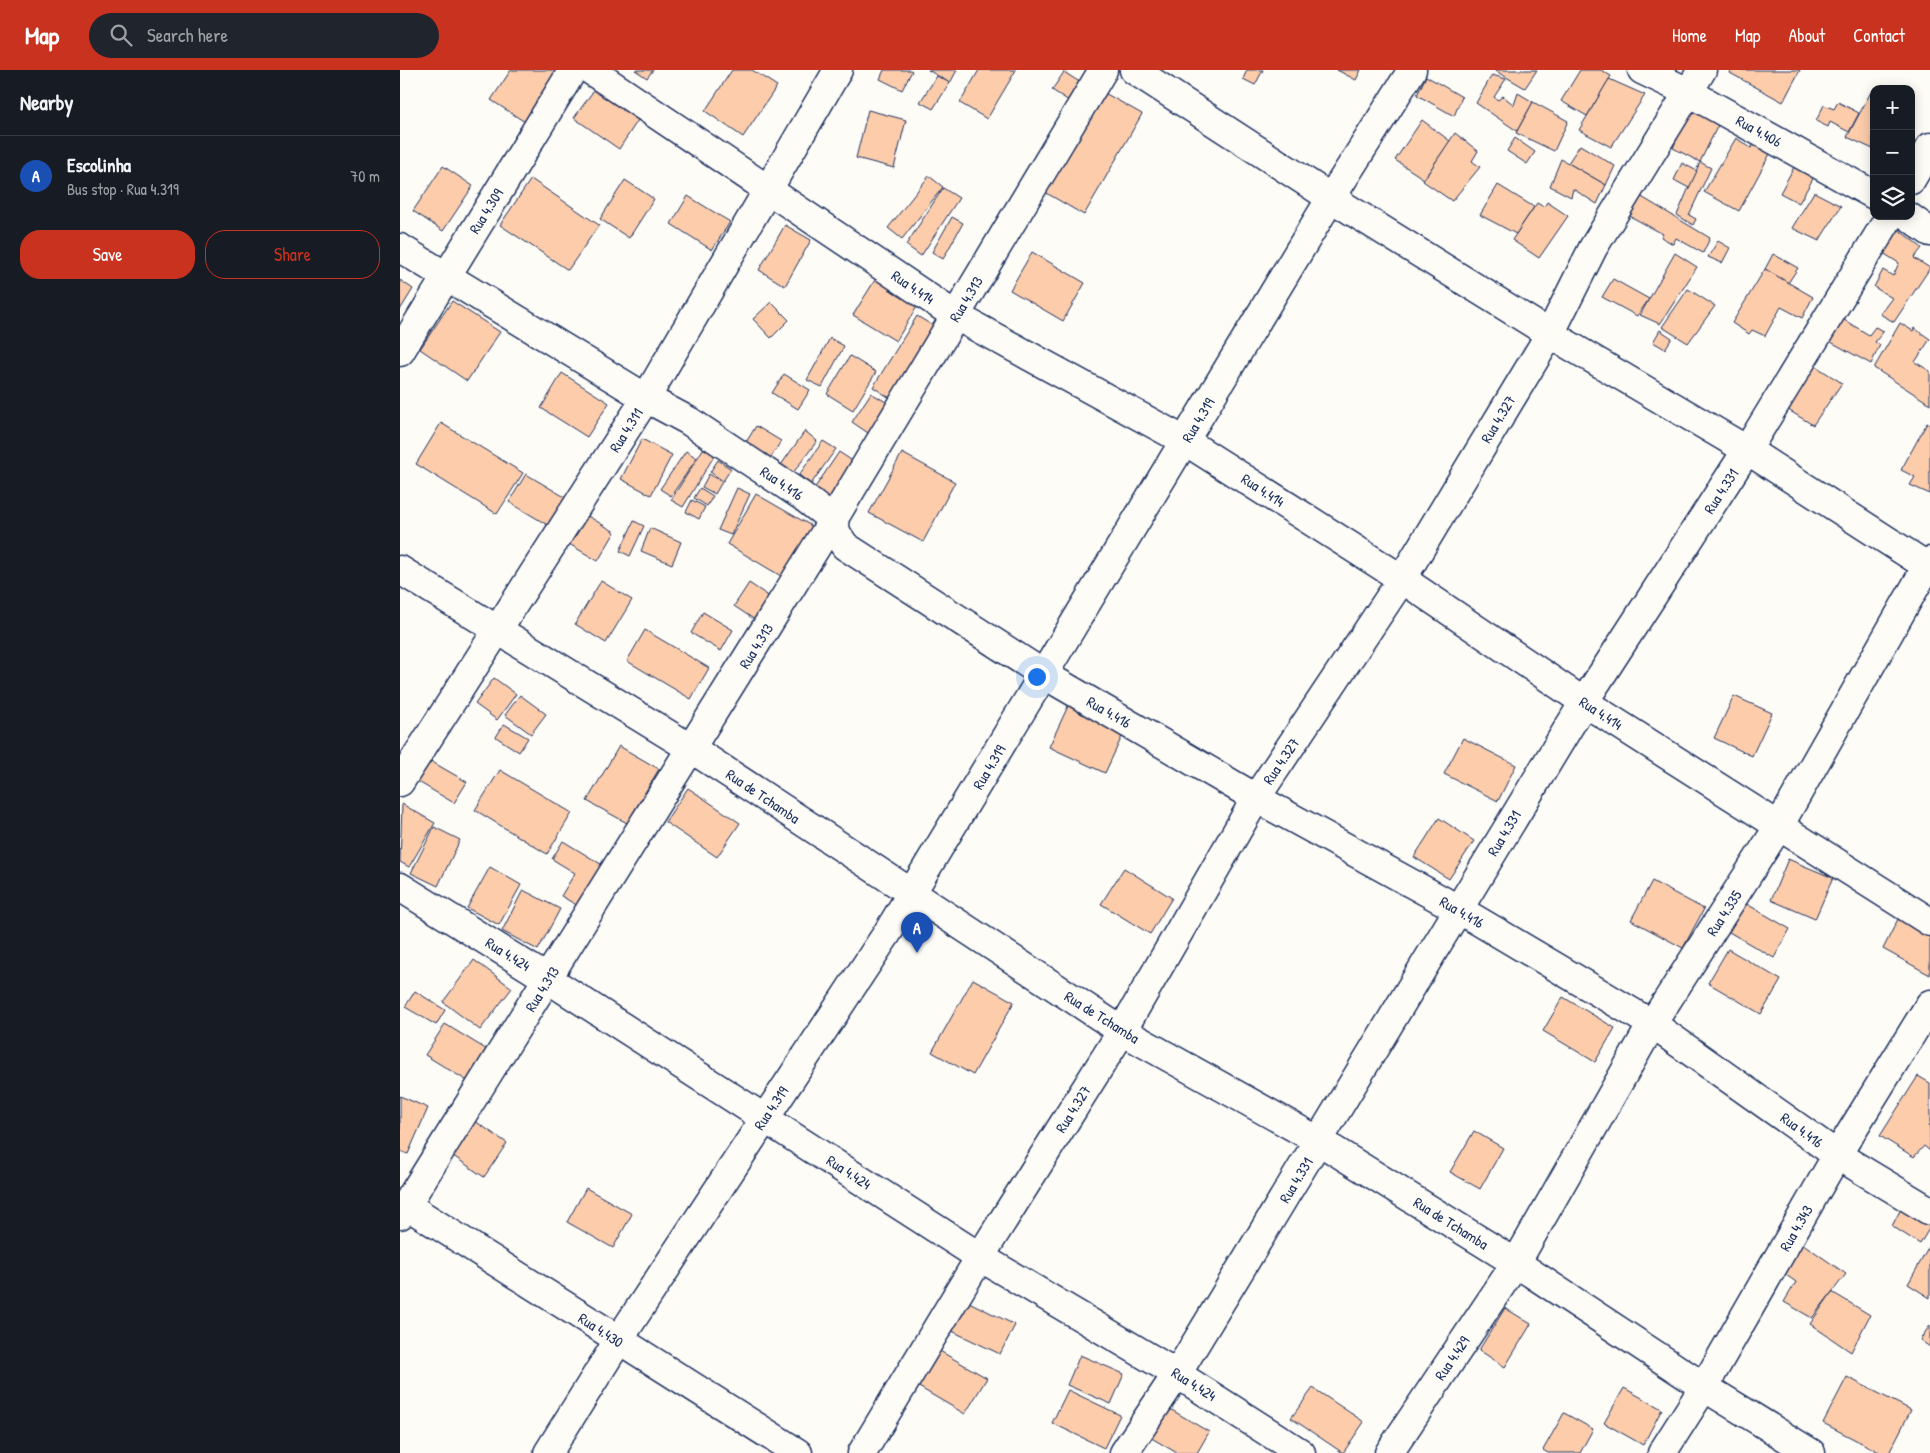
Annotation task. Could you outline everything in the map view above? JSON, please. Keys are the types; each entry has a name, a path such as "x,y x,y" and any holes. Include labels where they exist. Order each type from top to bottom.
{"street":[{"name":"Rua 4.309","path":"400,352 573,70"},
{"name":"Rua 4.414","path":"590,70 956,316 1185,440 1402,579 1584,702 1930,922"},
{"name":"Rua 4.311","path":"400,782 646,398 838,70"},
{"name":"Rua 4.313","path":"406,1196 548,979 692,749 833,520 1103,70"},
{"path":"1134,70 1332,198 1550,334 1747,450 1929,565"},
{"name":"Rua 4.319","path":"548,1453 618,1341 912,894 1185,440 1412,70"},
{"name":"Rua 4.406","path":"1642,70 1695,81 1870,192"},
{"name":"Rua 4.327","path":"862,1453 980,1257 1122,1031 1256,798 1402,579 1550,334 1593,248 1695,81"},
{"path":"1914,175 1930,147"},
{"name":"Rua 4.331","path":"1124,1453 1178,1374 1584,702 1747,450 1888,220"},
{"path":"1914,220 1930,232"},
{"name":"Rua 4.416","path":"400,248 646,398 689,421 802,496 833,520 837,534 845,546 1045,675 1256,798 1458,909 1652,1024 1837,1155 1930,1211"},
{"name":"Rua 4.335","path":"1516,1263 1652,1024 1779,826 1929,565"},
{"name":"Rua de Tchamba","path":"400,570 692,749 1122,1031 1320,1141 1516,1263 1704,1387 1811,1453"},
{"name":"Rua 4.424","path":"400,887 548,979 980,1257 1178,1374 1301,1453"},
{"name":"Rua 4.343","path":"1662,1453 1704,1387 1837,1155 1930,1004"},
{"name":"Rua 4.430","path":"406,1196 618,1341 798,1453"},
{"name":"Rua 4.429","path":"1389,1453 1516,1263"}],"building":[{"path":"511,70 554,70 560,74 528,124 491,100"},
{"path":"635,70 653,70 647,78"},
{"path":"732,70 752,70 777,86 743,137 705,111"},
{"path":"884,70 912,71 902,90 880,79"},
{"path":"928,70 957,70 950,83"},
{"path":"979,70 1016,70 987,119 960,103"},
{"path":"1247,70 1263,70 1255,85 1243,79"},
{"path":"1337,70 1361,70 1356,80"},
{"path":"1494,70 1537,70 1525,88"},
{"path":"1580,70 1601,70 1611,76 1587,116 1561,101"},
{"path":"1731,70 1800,70 1783,102 1730,73"},
{"path":"1064,72 1092,90 1080,108 1052,90"},
{"path":"1492,75 1506,79 1494,97 1498,100 1503,96 1514,105 1518,93 1533,102 1517,131 1476,103"},
{"path":"937,76 950,83 933,109 920,102"},
{"path":"1426,76 1462,97 1454,116 1417,95"},
{"path":"1609,79 1645,95 1611,147 1579,130"},
{"path":"594,90 638,120 619,149 574,118"},
{"path":"1101,91 1142,114 1084,215 1043,191"},
{"path":"1870,94 1870,148 1847,137"},
{"path":"1533,102 1568,121 1554,151 1516,133"},
{"path":"1838,102 1859,113 1849,132 1830,122 1828,127 1816,121 1824,105 1834,109"},
{"path":"1691,107 1720,121 1700,162 1673,148"},
{"path":"868,110 906,120 894,168 856,158"},
{"path":"1422,120 1450,141 1424,179 1395,160"},
{"path":"1455,133 1478,151 1472,161 1480,167 1452,201 1423,181"},
{"path":"1515,138 1535,152 1527,164 1507,151"},
{"path":"1736,138 1751,148 1756,141 1771,152 1739,211 1704,192"},
{"path":"1580,145 1615,166 1606,185 1568,163"},
{"path":"1561,159 1606,185 1597,204 1573,189 1571,197 1550,186"},
{"path":"1700,162 1711,168 1689,215 1696,219 1693,225 1677,215"},
{"path":"1682,163 1697,171 1689,188 1674,180"},
{"path":"443,166 473,186 443,231 413,211"},
{"path":"1794,167 1814,177 1799,203 1780,193"},
{"path":"929,176 943,187 902,239 888,228"},
{"path":"531,179 599,225 568,270 500,225"},
{"path":"625,180 654,199 629,238 600,219"},
{"path":"1498,185 1534,207 1516,234 1480,215"},
{"path":"943,188 959,198 921,256 906,245"},
{"path":"1814,192 1841,206 1819,241 1792,228"},
{"path":"1635,193 1710,238 1703,253 1676,238 1673,244 1661,237 1663,234 1626,214"},
{"path":"688,196 730,222 712,250 671,224"},
{"path":"1547,202 1568,216 1539,258 1512,240 1537,203 1544,207"},
{"path":"952,217 963,223 943,259 932,252"},
{"path":"785,225 811,240 785,286 759,270"},
{"path":"1898,229 1922,248 1914,258 1930,268 1894,322 1880,314 1892,298 1874,287 1883,270 1893,276 1899,263 1883,253"},
{"path":"1718,241 1730,248 1722,263 1708,257"},
{"path":"1032,252 1085,283 1063,321 1010,290"},
{"path":"1675,253 1697,267 1660,324 1640,315"},
{"path":"1773,254 1798,268 1788,283 1765,269"},
{"path":"1765,269 1813,297 1802,318 1781,307 1765,336 1752,330 1749,334 1732,323"},
{"path":"880,272 923,297 896,341 853,315"},
{"path":"1613,279 1649,299 1637,316 1602,297"},
{"path":"400,280 413,289 400,310"},
{"path":"1688,289 1715,306 1688,343 1662,327"},
{"path":"452,301 500,332 467,381 420,349"},
{"path":"771,302 789,320 771,338 753,319"},
{"path":"1836,315 1869,335 1875,327 1884,331 1875,342 1880,345 1871,364 1822,337"},
{"path":"917,316 940,330 896,402 873,387"},
{"path":"1900,323 1913,331 1914,328 1930,339 1915,362 1930,371 1930,404 1874,368"},
{"path":"1660,330 1672,338 1665,349 1653,342"},
{"path":"830,338 844,346 822,387 807,380"},
{"path":"850,356 876,372 853,410 827,394"},
{"path":"1806,360 1842,383 1813,425 1780,405"},
{"path":"562,373 609,403 587,437 541,408"},
{"path":"784,374 810,390 798,409 772,393"},
{"path":"871,393 891,405 871,435 852,422"},
{"path":"441,423 523,473 497,514 416,464"},
{"path":"1927,423 1930,425 1930,494 1910,485 1915,477 1901,470"},
{"path":"756,426 781,441 770,459 745,444"},
{"path":"805,431 817,441 793,473 781,465"},
{"path":"642,439 672,455 651,495 621,479"},
{"path":"823,441 836,449 811,484 799,475"},
{"path":"705,446 716,453 683,507 671,500"},
{"path":"686,451 697,458 671,496 660,489"},
{"path":"839,452 860,466 834,503 814,489"},
{"path":"902,453 955,482 923,542 869,513"},
{"path":"718,460 731,469 723,481 710,472"},
{"path":"526,474 568,499 551,527 509,502"},
{"path":"709,474 722,482 715,494 702,487"},
{"path":"700,488 713,496 707,506 694,498"},
{"path":"737,488 750,494 731,535 718,530"},
{"path":"756,494 815,528 786,579 727,544"},
{"path":"692,500 705,507 699,519 686,512"},
{"path":"581,512 615,532 598,561 564,541"},
{"path":"634,521 644,526 630,556 620,551"},
{"path":"650,528 681,542 672,564 641,551"},
{"path":"601,581 632,600 606,643 575,624"},
{"path":"749,583 773,599 758,622 734,606"},
{"path":"703,612 733,630 721,651 691,633"},
{"path":"645,630 709,668 691,699 627,661"},
{"path":"494,678 516,694 497,720 475,704"},
{"path":"520,695 546,714 531,734 505,715"},
{"path":"1734,696 1772,713 1752,756 1714,738"},
{"path":"1069,704 1125,730 1105,773 1049,747"},
{"path":"504,724 528,738 519,752 496,737"},
{"path":"1463,738 1516,765 1498,801 1444,774"},
{"path":"619,746 659,769 627,823 587,801"},
{"path":"422,756 467,782 454,803 410,777"},
{"path":"500,770 572,813 547,854 475,810"},
{"path":"688,788 740,823 717,857 665,822"},
{"path":"402,804 435,823 409,867 400,862"},
{"path":"1439,818 1474,841 1449,879 1414,857"},
{"path":"434,827 460,840 438,886 411,873"},
{"path":"563,841 604,866 580,907 561,896 575,873 552,859"},
{"path":"1788,859 1833,878 1815,919 1771,900"},
{"path":"490,867 521,885 499,925 467,908"},
{"path":"1124,868 1172,898 1150,934 1101,904"},
{"path":"1652,881 1704,909 1683,948 1631,920"},
{"path":"523,890 560,909 538,950 502,931"},
{"path":"1745,903 1790,929 1774,958 1729,932"},
{"path":"1902,911 1930,929 1930,975 1883,949"},
{"path":"1728,949 1781,980 1761,1014 1708,983"},
{"path":"474,960 512,988 480,1030 443,1002"},
{"path":"973,979 1014,1002 973,1075 932,1052"},
{"path":"415,991 445,1010 436,1025 405,1007"},
{"path":"1563,997 1615,1028 1595,1062 1543,1031"},
{"path":"445,1024 489,1051 469,1082 425,1055"},
{"path":"1918,1076 1930,1083 1930,1123 1928,1126 1930,1127 1930,1151 1924,1146 1914,1157 1880,1136"},
{"path":"400,1096 428,1108 408,1154 400,1151"},
{"path":"472,1119 507,1143 484,1177 449,1153"},
{"path":"1474,1131 1503,1148 1480,1189 1450,1172"},
{"path":"586,1188 632,1214 613,1248 567,1222"},
{"path":"1904,1203 1930,1218 1930,1227 1920,1244 1892,1226"},
{"path":"1799,1241 1846,1274 1812,1318 1784,1302 1796,1282 1779,1270"},
{"path":"1930,1245 1930,1298 1908,1284"},
{"path":"1832,1292 1870,1315 1851,1352 1810,1324"},
{"path":"967,1301 1015,1325 1000,1354 952,1331"},
{"path":"1505,1308 1531,1324 1505,1367 1479,1350"},
{"path":"1930,1325 1930,1347 1920,1340"},
{"path":"938,1350 987,1378 965,1414 917,1386"},
{"path":"1080,1355 1124,1374 1111,1404 1067,1385"},
{"path":"1847,1377 1911,1410 1889,1453 1881,1453 1823,1423"},
{"path":"1313,1388 1364,1422 1343,1453 1291,1418"},
{"path":"1624,1388 1662,1409 1643,1445 1604,1423"},
{"path":"1068,1390 1120,1415 1104,1448 1052,1423"},
{"path":"1165,1406 1209,1432 1197,1453 1177,1453 1148,1436"},
{"path":"1564,1413 1593,1429 1580,1453 1548,1453 1543,1450"}],"place":[{"name":"Escolinha","path":"917,953"}]}
